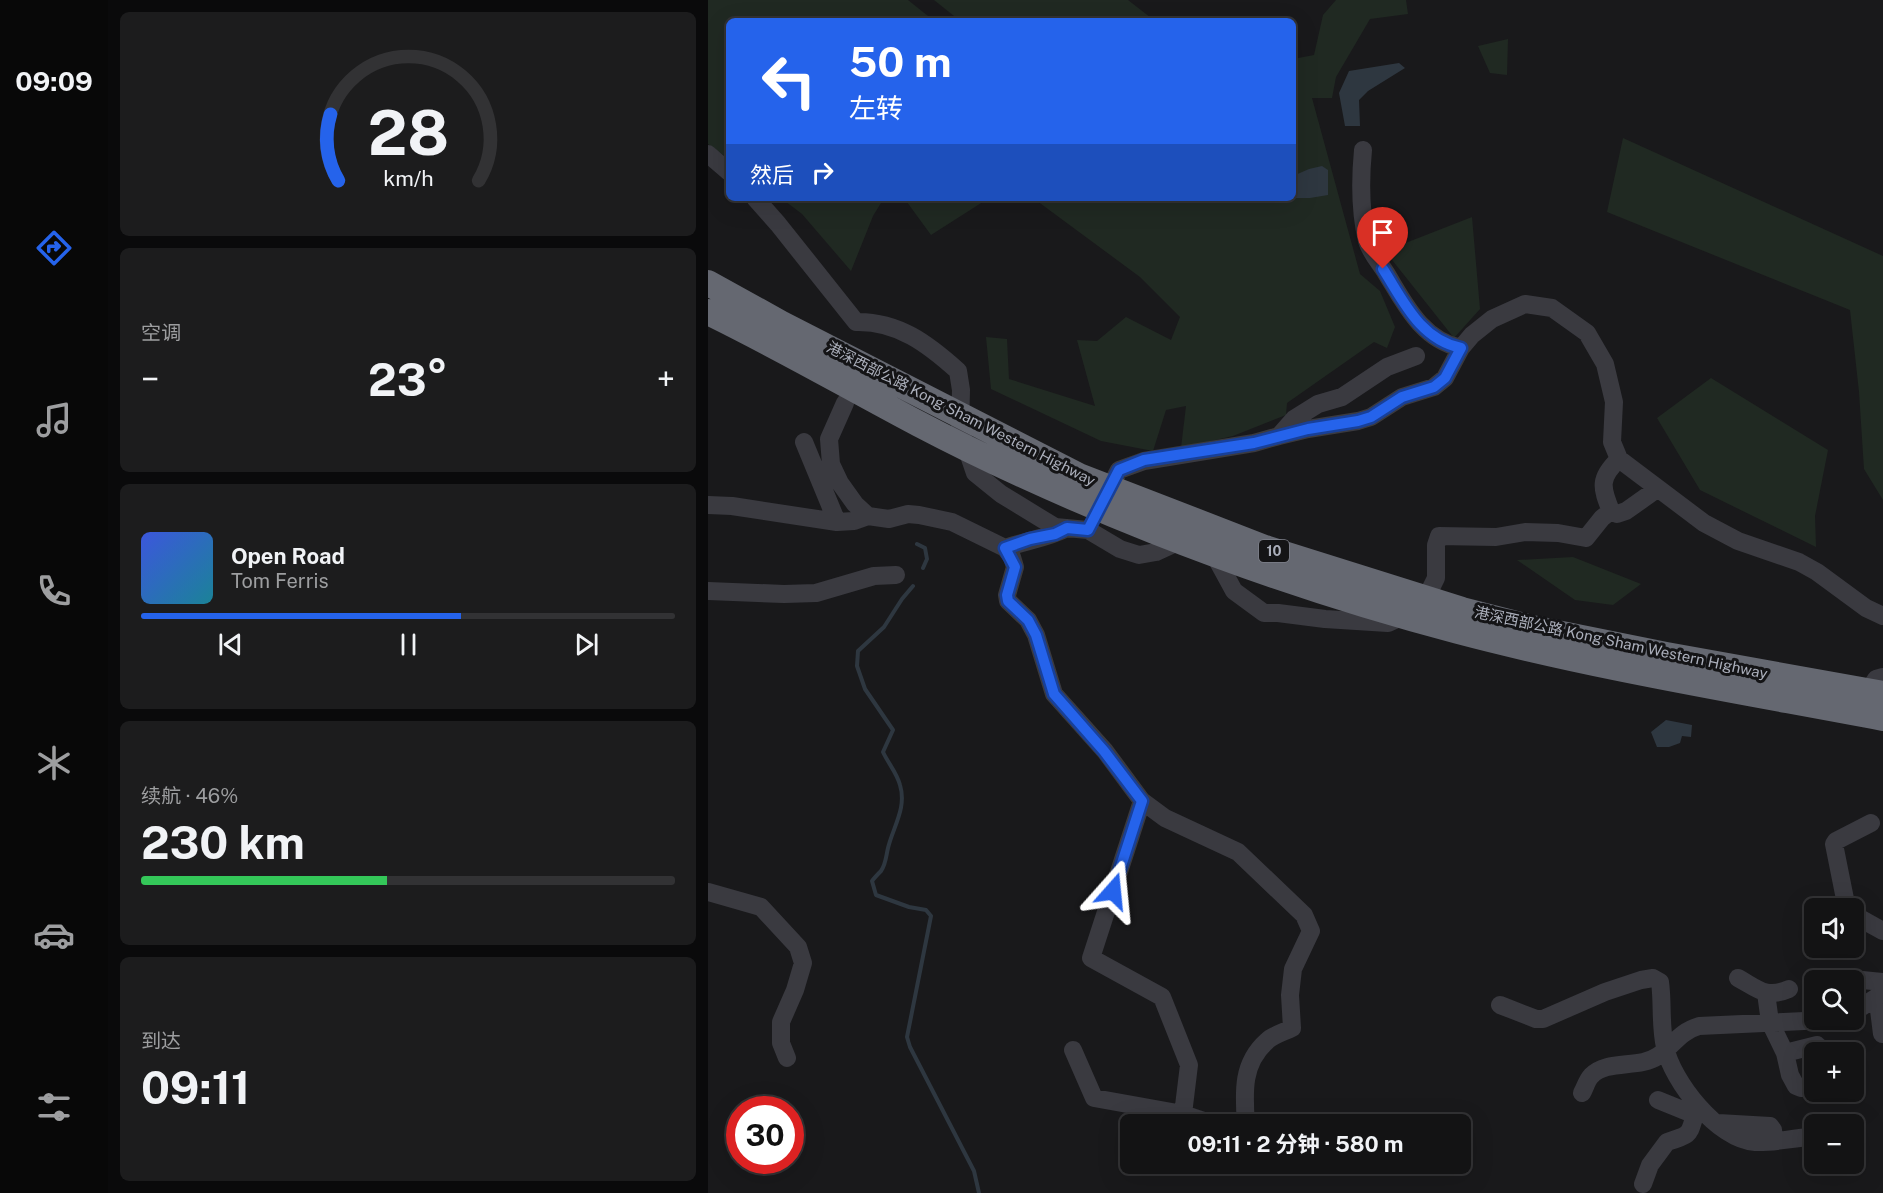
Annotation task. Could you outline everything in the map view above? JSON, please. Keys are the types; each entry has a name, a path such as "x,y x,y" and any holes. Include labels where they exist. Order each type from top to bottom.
{"highway":[{"name":"港深西部公路 Kong Sham Western Highway","path":"708,284 1079,476 1265,548 1462,610 1532,628 1883,694"},
{"name":"港深西部公路 Kong Sham Western Highway","path":"708,312 995,462 1153,531 1245,566 1361,604 1548,653 1883,718"}],"street":[{"path":"1363,150 1360,186 1363,222 1368,245 1414,319 1445,345 1461,348"},
{"path":"708,154 726,169"},
{"path":"757,201 778,224 856,322 891,326 930,346 958,371 961,390 960,429 975,473 1001,494 1055,527 1088,530 1120,549 1139,555 1156,552 1185,538 1197,539 1216,558 1234,591 1264,613 1388,623 1412,612 1428,594 1436,578 1436,545 1439,536 1496,537 1524,532 1558,533 1586,538 1602,518 1611,511"},
{"path":"1088,530 1119,470 1144,460 1254,443 1308,429 1371,417 1402,397 1434,387 1445,378 1461,348 1472,335 1492,319 1525,304 1552,308 1587,333 1605,364 1614,402 1612,442 1619,459 1704,523 1738,541 1799,562 1817,572 1866,608 1883,616"},
{"path":"1279,436 1294,419 1318,404 1342,397 1387,367 1416,356"},
{"path":"845,403 829,439 831,464 840,483 855,504 868,516"},
{"path":"804,442 837,522"},
{"path":"1619,459 1606,471 1603,482 1611,511 1617,514 1626,511 1657,489"},
{"path":"708,505 732,506 837,522 854,521 868,516 889,519 908,514 919,515 952,522 1005,548 1015,567 1007,595 1008,601 1028,620 1036,635 1054,694 1104,751 1142,801 1165,818 1238,852 1304,915 1311,931 1293,969 1290,995 1292,1028 1267,1040 1252,1059 1244,1085 1245,1114"},
{"path":"1005,548 1030,539 1055,534 1067,528"},
{"path":"708,591 816,592 874,576 896,574"},
{"path":"1883,677 1876,679 1867,693 1869,716 1883,730"},
{"path":"1072,1050 1094,1098 1183,1114 1189,1065 1162,997 1091,958 1142,801"},
{"path":"1845,898 1834,844 1871,823"},
{"path":"708,892 761,907 798,947 803,963 795,990 781,1022 781,1043 787,1058"},
{"path":"1864,920 1883,931"},
{"path":"1500,1005 1536,1019 1543,1019 1605,992 1641,980 1653,978 1660,982 1665,1050 1697,1111 1690,1133 1685,1137 1667,1142 1660,1149 1642,1184"},
{"path":"1738,978 1766,993 1776,995 1789,989"},
{"path":"1864,980 1883,982"},
{"path":"1766,993 1770,1022 1785,1053 1790,1075 1796,1086 1804,1088"},
{"path":"1864,1009 1880,1003 1881,1034"},
{"path":"1582,1093 1591,1076 1606,1068 1641,1063 1657,1057 1687,1029 1699,1026 1804,1021"},
{"path":"1785,1053 1804,1048"},
{"path":"1658,1100 1697,1111 1718,1123 1770,1126 1773,1130 1773,1140 1804,1137"}],"shaded area":[{"path":"708,0 908,0 928,16 928,18 726,18 726,157 708,144"},
{"path":"934,0 1128,0 1151,18 954,18"},
{"path":"1336,0 1406,0 1408,14 1370,19 1336,77 1332,98 1312,98 1360,274 1380,291 1395,327 1387,348 1374,342 1287,403 1286,415 1233,436 1181,448 1186,406 1166,410 1153,451 1101,441 991,389 986,337 1007,339 1009,379 1095,406 1077,340 1097,341 1126,317 1171,340 1180,317 1140,277 1037,201 1296,201 1296,58 1314,55 1323,15"},
{"path":"1508,39 1507,75 1490,73 1478,46"},
{"path":"1399,63 1405,68 1368,91 1359,100 1360,126 1345,126 1339,93 1349,71"},
{"path":"1623,138 1883,256 1883,500 1864,469 1850,310 1607,212"},
{"path":"1322,166 1328,170 1328,195 1296,198 1296,175"},
{"path":"785,201 882,201 873,216 851,271 802,214"},
{"path":"906,201 984,201 931,235"},
{"path":"1472,217 1480,309 1454,338 1385,251"},
{"path":"1711,378 1828,450 1815,516 1816,547 1700,490 1657,418"},
{"path":"1573,557 1641,584 1613,605 1575,600 1517,560"},
{"path":"1666,720 1692,725 1691,737 1682,736 1680,743 1669,747 1657,747 1651,732"}],"waterway":[{"path":"917,544 925,548 927,559 923,568"},
{"path":"913,586 884,627 858,651 857,666 865,689 893,730 883,752 897,776 902,793 901,810 890,840 885,863 872,881 876,895 909,907 926,910 931,916 907,1037 974,1171 979,1193"}],"route":[{"path":"1113,891 1142,801 1104,751 1054,694 1036,635 1028,620 1008,601 1007,595 1015,567 1005,548 1030,539 1055,534 1067,528 1088,530 1119,470 1144,460 1254,443 1308,429 1358,421 1371,417 1402,397 1434,387 1445,378 1461,348 1445,345 1414,319 1383,269"}]}
